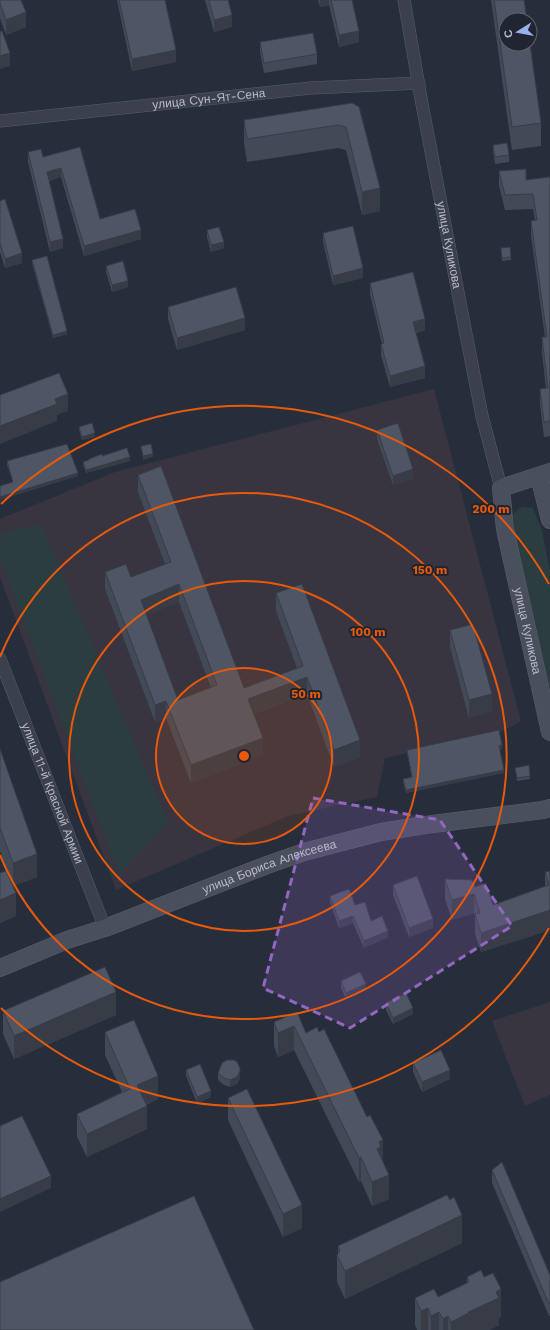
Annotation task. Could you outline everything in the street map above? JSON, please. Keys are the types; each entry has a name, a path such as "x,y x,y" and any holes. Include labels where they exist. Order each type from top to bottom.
{"main road":[{"path":"501,488 544,474 550,520"},
{"name":"улица Куликова","path":"501,488 505,529 550,732"},
{"name":"улица Бориса Алексеева","path":"0,968 67,940 105,928 304,852 381,832 550,808"}],"street":[{"name":"улица Куликова","path":"404,0 448,243 480,403 501,488"},
{"name":"улица Сун-Ят-Сена","path":"0,121 311,88 419,83"},
{"name":"улица 11-й Красной Армии","path":"0,659 105,928"}],"highlighted area":[{"path":"313,798 440,820 512,926 350,1028 263,988"}],"shaded area":[{"path":"434,389 521,721 499,733 385,758 377,797 288,816 116,890 0,577 0,519 115,472"},
{"path":"522,507 533,508 542,531 550,571 550,700 515,538 513,514"},
{"path":"41,524 168,823 119,874 0,558 0,533"},
{"path":"550,1002 550,1095 525,1106 492,1021"}],"building":[{"path":"0,0 21,0 26,12 6,20"},
{"path":"119,0 165,0 176,50 132,59"},
{"path":"209,0 228,0 232,15 214,20"},
{"path":"331,0 352,0 359,31 339,35"},
{"path":"494,0 524,0 526,12 498,12 498,28"},
{"path":"2,31 10,53 0,56 0,32"},
{"path":"313,33 317,54 264,63 260,42"},
{"path":"501,52 531,52 541,123 512,127"},
{"path":"352,103 359,107 380,188 362,192 346,127 338,125 247,139 244,120"},
{"path":"507,143 509,155 495,157 493,145"},
{"path":"80,147 100,219 135,209 141,230 84,246 61,168 47,172 63,239 50,242 28,152 41,149 43,157"},
{"path":"526,169 526,180 550,177 550,421 544,422 540,389 548,388 542,337 547,337 531,221 537,220 533,194 505,195 499,171"},
{"path":"5,199 22,253 5,259 0,243 0,201"},
{"path":"353,226 363,268 333,276 323,233"},
{"path":"219,227 224,242 211,245 207,230"},
{"path":"510,247 511,257 502,258 501,248"},
{"path":"47,256 67,331 53,335 32,260"},
{"path":"123,261 128,281 112,285 106,266"},
{"path":"413,272 425,319 413,322 425,366 390,376 381,344 384,343 370,283"},
{"path":"236,287 245,318 177,338 168,307"},
{"path":"59,373 68,394 55,399 57,404 0,426 0,395"},
{"path":"92,423 95,433 82,437 79,427"},
{"path":"398,423 413,469 393,476 377,430"},
{"path":"67,444 78,473 0,497 0,486 13,482 7,461"},
{"path":"151,444 153,454 143,456 141,446"},
{"path":"127,448 130,457 86,470 83,462 102,454 102,456"},
{"path":"161,466 244,688 303,666 276,593 302,584 360,740 334,750 307,677 248,699 263,738 191,765 166,701 155,705 105,572 126,564 131,577 171,562 138,475","holes":["179,584 217,685 178,700 141,600"]},
{"path":"473,624 492,694 469,700 450,630"},
{"path":"499,730 502,745 499,746 504,770 406,790 403,779 412,777 407,750"},
{"path":"0,749 37,854 13,863 0,828"},
{"path":"529,765 530,776 517,778 515,768"},
{"path":"6,871 16,893 0,900 0,873"},
{"path":"550,871 550,910 481,933 475,914 480,913 474,894 452,900 445,879 472,880 475,887 486,883 493,905 549,885 545,872"},
{"path":"417,876 433,919 409,928 393,885"},
{"path":"349,889 355,905 365,902 371,921 382,916 388,931 364,941 353,916 339,921 330,896"},
{"path":"105,967 116,992 14,1036 3,1011"},
{"path":"360,972 366,984 346,993 341,981"},
{"path":"406,993 413,1008 393,1018 386,1003"},
{"path":"297,1012 306,1033 317,1027 319,1032 324,1029 367,1117 370,1115 383,1140 379,1142 381,1147 377,1149 389,1175 372,1182 361,1157 359,1158 294,1026 278,1033 274,1022"},
{"path":"134,1020 158,1076 137,1085 147,1106 87,1134 77,1114 130,1089 105,1032"},
{"path":"441,1050 450,1070 422,1082 413,1063"},
{"path":"227,1060 234,1060 240,1068 237,1077 230,1080 224,1078 218,1073 222,1063"},
{"path":"200,1064 211,1091 197,1097 186,1070"},
{"path":"247,1089 302,1205 283,1214 228,1098"},
{"path":"22,1116 51,1176 0,1199 0,1126"},
{"path":"502,1162 550,1275 550,1304 492,1170"},
{"path":"447,1195 450,1200 454,1197 462,1215 345,1271 337,1255 340,1251 338,1246"},
{"path":"194,1196 254,1330 0,1330 0,1282"},
{"path":"481,1270 484,1277 493,1273 501,1289 496,1292 499,1298 468,1312 469,1313 451,1322 448,1316 443,1319 439,1312 431,1316 428,1308 421,1311 415,1298 434,1289 438,1297 469,1282 467,1277"}]}
